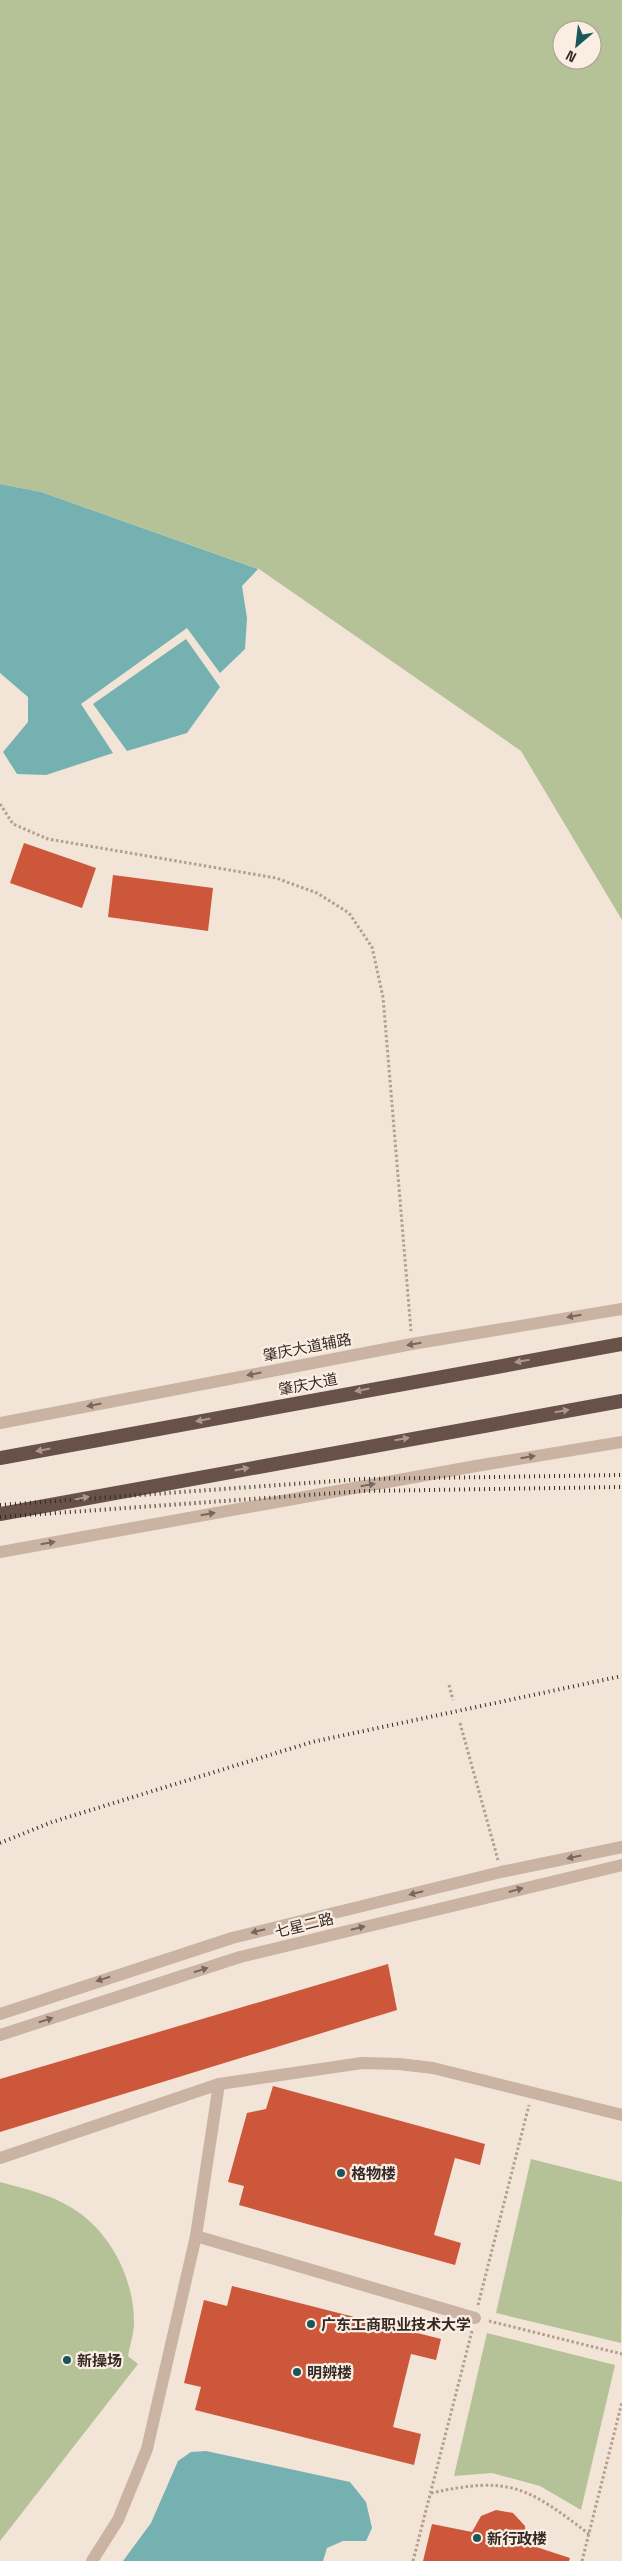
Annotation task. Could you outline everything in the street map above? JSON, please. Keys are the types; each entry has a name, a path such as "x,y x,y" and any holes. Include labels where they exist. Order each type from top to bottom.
{"highway":[{"name":"肇庆大道","path":"0,1458 622,1344"},
{"path":"0,1514 622,1401"}],"street":[{"name":"肇庆大道辅路","path":"0,1423 412,1344 622,1309"},
{"path":"0,1552 476,1466 622,1442"},
{"name":"七星二路","path":"0,2014 232,1938 501,1872 622,1847"},
{"name":"七星二路","path":"0,2035 240,1957 622,1866"},
{"path":"0,2158 219,2084 362,2063 399,2064 433,2068 622,2115"},
{"path":"92,2561 118,2520 147,2449 196,2236 219,2084"},
{"path":"196,2236 475,2318"}],"path":[{"path":"0,804 13,824 48,839 276,878 316,893 349,913 372,947 383,996 412,1344"},
{"path":"449,1685 453,1700"},
{"path":"460,1723 501,1872"},
{"path":"475,2318 622,2354"},
{"path":"582,2561 622,2402"},
{"path":"431,2494 470,2485 501,2485 526,2492 551,2505 589,2534"}],"green space":[{"path":"0,0 622,0 622,920 521,751 259,569 41,492 0,484"},
{"path":"531,2159 622,2182 621,2343 496,2313"},
{"name":"新操场","path":"0,2182 37,2192 64,2203 98,2229 117,2257 130,2289 134,2322 128,2356 138,2364 0,2541"},
{"path":"487,2333 615,2365 581,2510 540,2486 492,2473 454,2476"}],"water":[{"path":"0,484 41,492 258,569 242,586 247,618 245,649 220,673 187,628 81,704 113,753 46,775 17,774 3,752 28,722 28,697 0,673"},
{"path":"186,639 220,687 187,733 127,751 93,704"},
{"path":"206,2451 350,2482 366,2502 372,2528 366,2541 343,2541 327,2548 323,2561 123,2561 151,2523 178,2461 191,2452"}],"building":[{"path":"24,843 96,868 82,908 10,883"},
{"path":"113,875 213,888 208,931 108,917"},
{"path":"388,1964 397,2010 0,2132 0,2079"},
{"name":"格物楼","path":"273,2086 485,2144 480,2165 455,2158 434,2235 461,2243 455,2265 239,2205 244,2186 228,2182 247,2113 266,2109"},
{"name":"明辨楼","path":"232,2286 441,2339 436,2360 411,2354 393,2427 421,2434 414,2465 195,2410 201,2387 184,2383 204,2300 227,2306"},
{"name":"新行政楼","path":"496,2510 513,2513 525,2526 527,2544 570,2558 569,2561 423,2561 432,2524 472,2532 481,2516"}],"railway":[{"path":"0,1505 363,1479 622,1475"},
{"path":"0,1517 364,1491 622,1487"},
{"path":"0,1843 52,1822 312,1742 622,1676"}],"place":[{"name":"格物楼","path":"341,2173"},
{"name":"广东工商职业技术大学","path":"311,2324"},
{"name":"新操场","path":"67,2360"},
{"name":"明辨楼","path":"297,2372"},
{"name":"新行政楼","path":"477,2538"}]}
